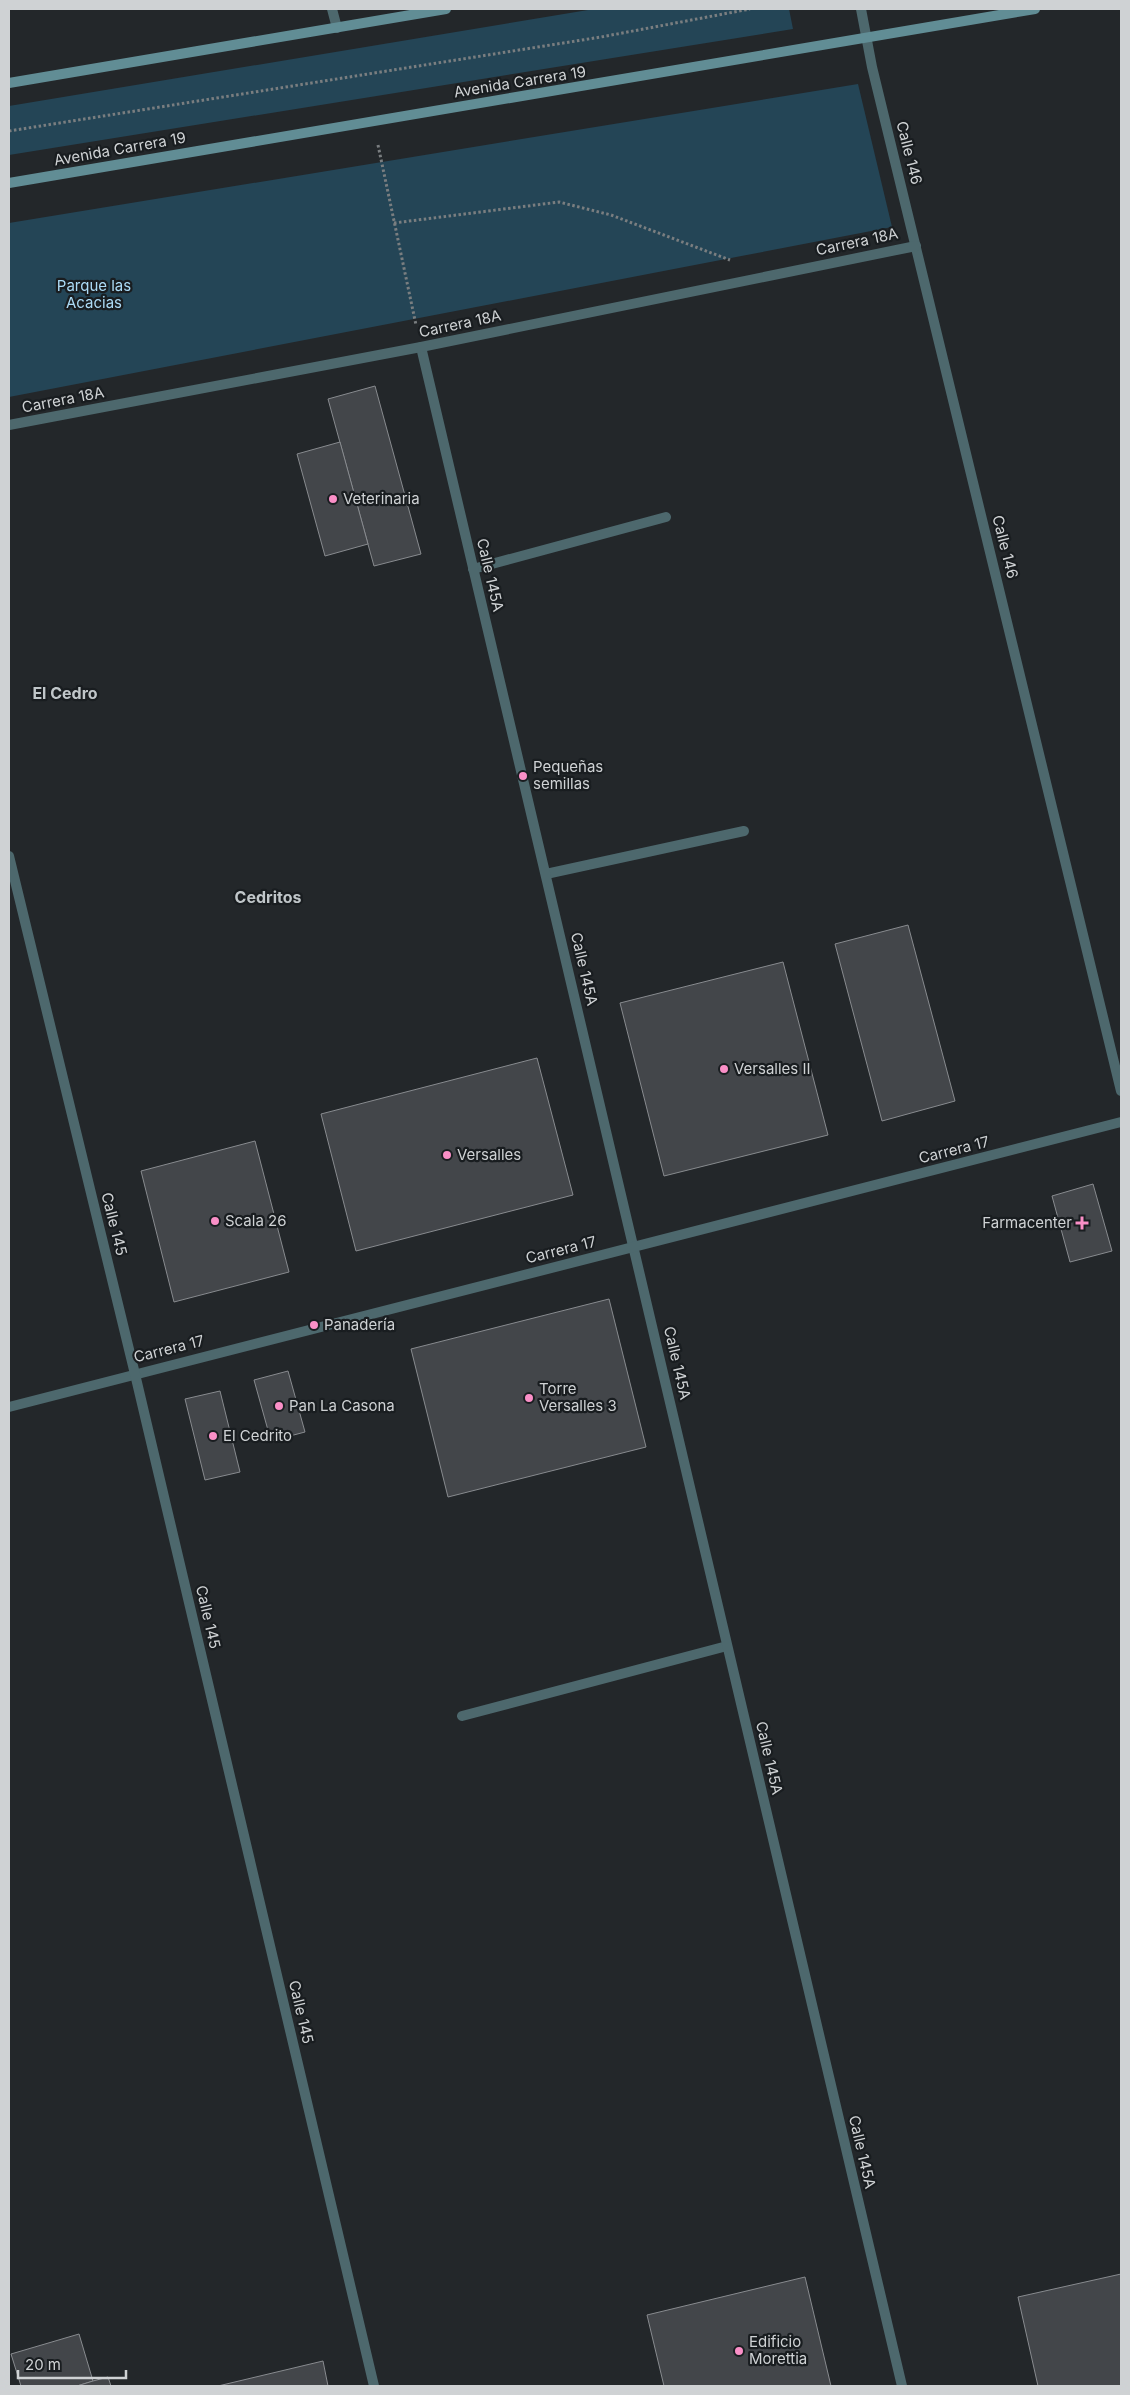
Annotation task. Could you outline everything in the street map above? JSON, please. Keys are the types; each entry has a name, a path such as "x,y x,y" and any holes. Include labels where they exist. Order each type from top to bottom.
{"main road":[{"path":"9,83 446,9"},
{"name":"Avenida Carrera 19","path":"9,183 1035,9"}],"street":[{"path":"332,9 337,28"},
{"name":"Calle 146","path":"860,9 1121,1091"},
{"name":"Carrera 18A","path":"9,425 421,348 916,246"},
{"name":"Calle 145A","path":"421,348 635,1246 727,1646 902,2386"},
{"path":"474,569 666,517"},
{"path":"546,874 744,831"},
{"name":"Calle 145","path":"9,856 135,1374 374,2386"},
{"name":"Carrera 17","path":"9,1407 1121,1122"},
{"path":"462,1716 727,1646"}],"path":[{"path":"9,131 601,37 750,9"},
{"path":"372,122 421,348"},
{"path":"394,223 559,202 611,214 729,258 743,281"}],"green space":[{"path":"594,9 789,9 793,29 9,155 9,106"},
{"name":"Parque las Acacias","path":"858,84 892,227 9,397 9,223"}],"building":[{"path":"375,386 421,554 374,566 328,399"},
{"name":"Veterinaria","path":"340,442 368,544 325,556 297,454"},
{"path":"908,925 955,1101 882,1121 835,944"},
{"name":"Versalles II","path":"783,962 828,1135 664,1176 620,1003"},
{"name":"Versalles","path":"537,1058 573,1195 356,1251 321,1114"},
{"name":"Scala 26","path":"255,1141 289,1272 174,1302 141,1171"},
{"name":"Farmacenter","path":"1093,1184 1112,1251 1070,1262 1052,1196"},
{"name":"Torre Versalles 3","path":"609,1299 646,1447 448,1497 411,1349"},
{"name":"Pan La Casona","path":"288,1371 305,1432 271,1441 254,1380"},
{"name":"El Cedrito","path":"220,1391 240,1472 205,1480 185,1399"},
{"path":"1121,2274 1121,2386 1038,2386 1018,2297"},
{"name":"Edificio Morettia","path":"805,2277 831,2386 664,2386 647,2315"},
{"path":"79,2334 93,2381 77,2386 21,2386 11,2354"},
{"path":"323,2361 328,2386 218,2386"},
{"path":"108,2377 111,2386 77,2386 93,2381"}],"place":[{"name":"Veterinaria","path":"333,499"},
{"name":"Pequeñas semillas","path":"523,776"},
{"name":"Versalles II","path":"724,1069"},
{"name":"Versalles","path":"447,1155"},
{"name":"Scala 26","path":"215,1221"},
{"name":"Farmacenter","path":"1082,1223"},
{"name":"Panadería","path":"314,1325"},
{"name":"Torre Versalles 3","path":"529,1398"},
{"name":"Pan La Casona","path":"279,1406"},
{"name":"El Cedrito","path":"213,1436"},
{"name":"Edificio Morettia","path":"739,2351"}],"district":[{"name":"El Cedro","path":"65,693"},
{"name":"Cedritos","path":"268,897"}]}
